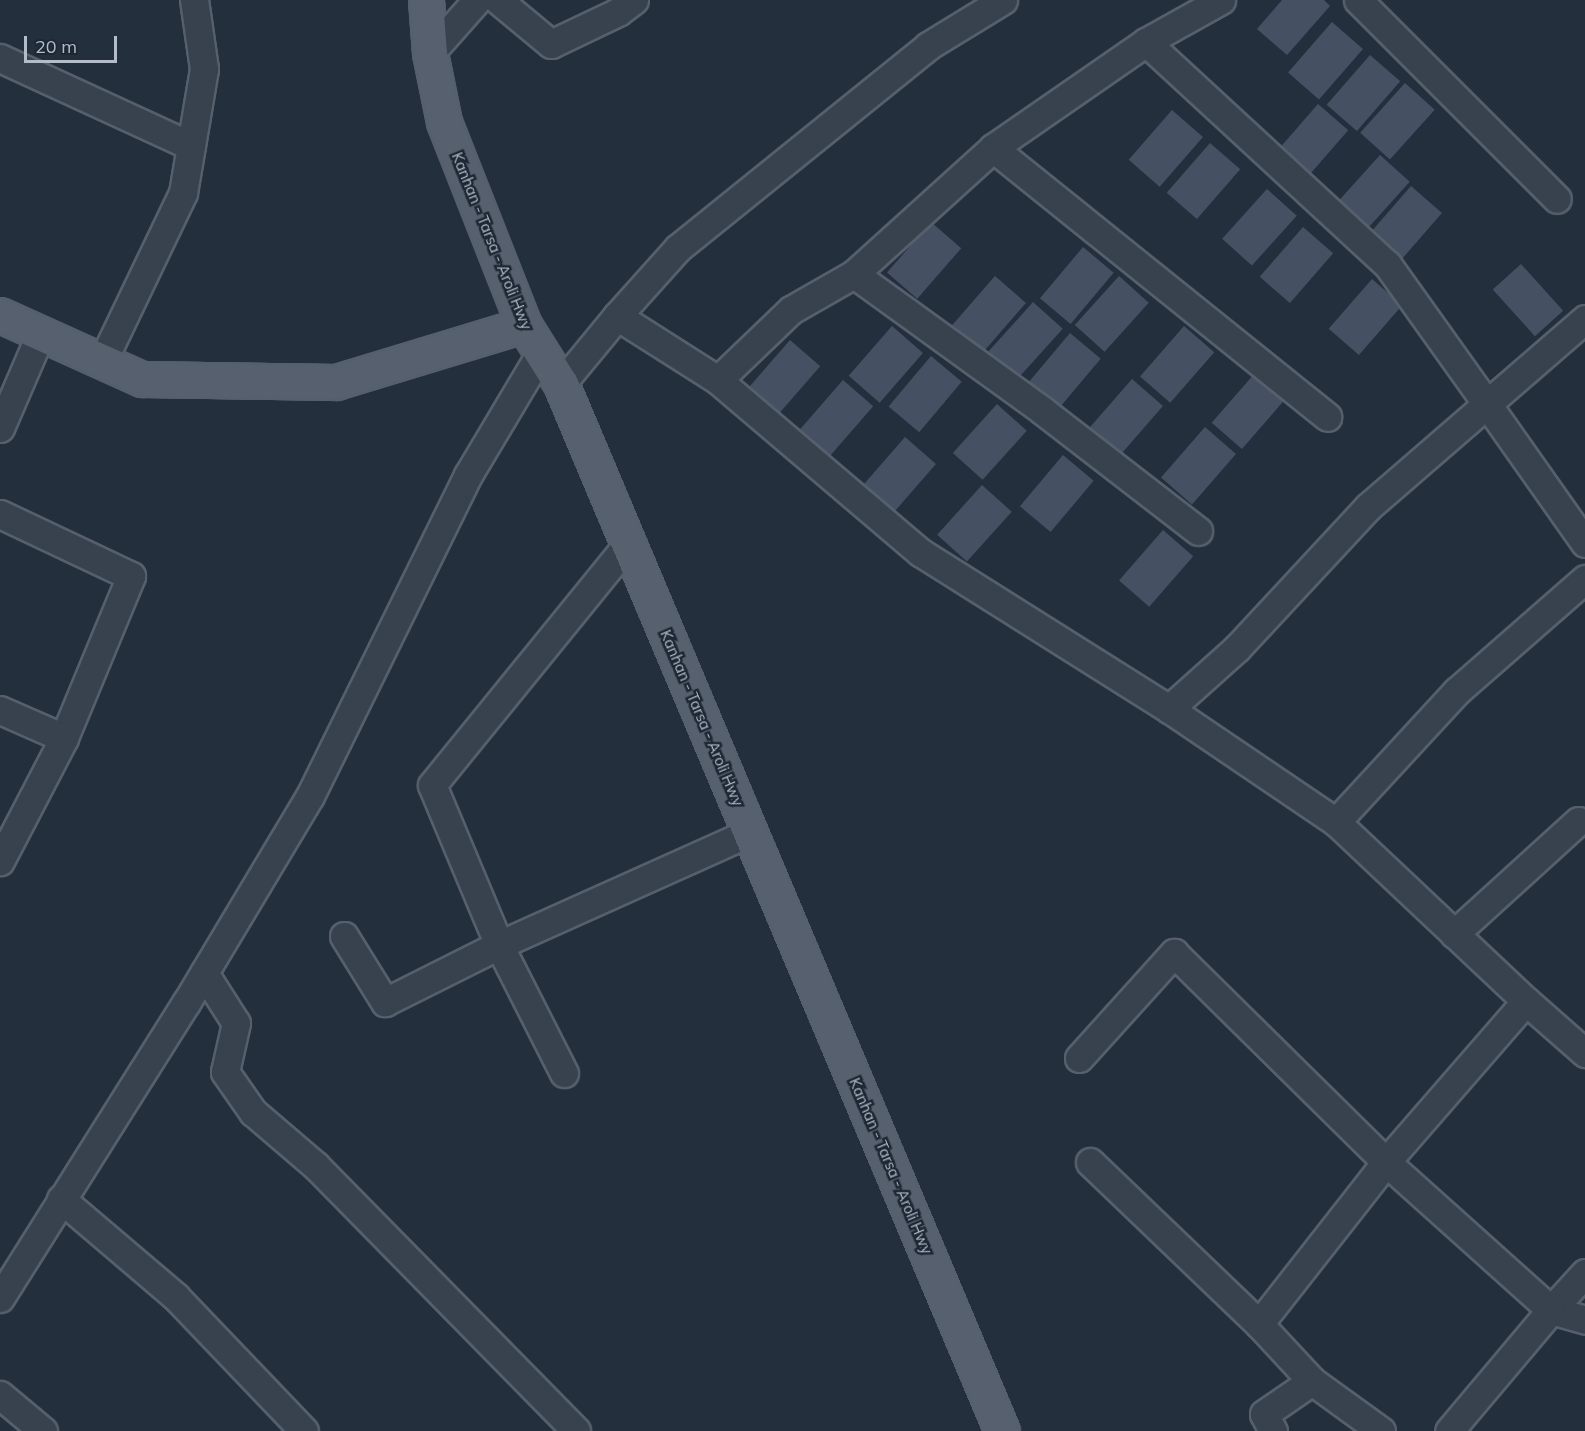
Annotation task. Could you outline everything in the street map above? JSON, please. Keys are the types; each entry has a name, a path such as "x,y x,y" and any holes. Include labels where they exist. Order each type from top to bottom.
{"main road":[{"name":"Kanhan - Tarsa - Aroli Hwy","path":"426,0 430,53 444,122 524,325 561,384 1002,1431"},
{"path":"0,315 142,379 336,382 524,325"}],"street":[{"path":"102,362 183,193 204,69 194,0"},
{"path":"430,53 477,0"},
{"path":"498,0 551,44 618,12 634,0"},
{"path":"561,384 617,316 687,240 928,46 1003,0"},
{"path":"718,380 792,310 855,274 993,148 1146,42 1221,0"},
{"path":"1358,0 1557,199"},
{"path":"1146,42 1387,264 1585,543"},
{"path":"0,58 191,146"},
{"path":"993,148 1327,417"},
{"path":"855,274 1043,411 1198,531"},
{"path":"617,316 718,380 921,553 1169,709 1336,822 1526,1001 1585,1053"},
{"path":"1169,709 1237,648 1368,507 1585,319"},
{"path":"0,428 40,335"},
{"path":"0,1298 204,973 310,796 468,475 542,351"},
{"path":"0,514 131,576 64,738 0,861"},
{"path":"564,1073 500,945 432,786 628,543"},
{"path":"1336,822 1457,692 1585,579"},
{"path":"0,710 64,738"},
{"path":"1454,933 1583,822"},
{"path":"344,936 385,1002 500,945 750,832"},
{"path":"1078,1058 1174,953 1386,1162 1551,1310 1585,1320"},
{"path":"204,973 236,1023 225,1072 253,1112 316,1167 576,1431"},
{"path":"1259,1324 1386,1162 1526,1001"},
{"path":"1090,1162 1259,1324 1312,1381 1381,1431"},
{"path":"61,1199 176,1298 304,1431"},
{"path":"1449,1431 1585,1273"},
{"path":"1274,1431 1264,1414 1312,1381"},
{"path":"0,1395 43,1431"}],"building":[{"path":"1282,0 1324,0 1330,6 1287,55 1257,29"},
{"path":"1332,22 1363,49 1319,99 1288,73"},
{"path":"1370,55 1400,81 1357,131 1327,105"},
{"path":"1405,83 1435,110 1390,160 1360,133"},
{"path":"1318,104 1348,130 1305,180 1275,154"},
{"path":"1172,110 1203,137 1160,187 1129,160"},
{"path":"1210,143 1240,169 1197,219 1167,193"},
{"path":"1380,155 1410,182 1366,231 1336,204"},
{"path":"1411,186 1442,213 1398,263 1367,237"},
{"path":"1267,189 1297,216 1252,266 1222,239"},
{"path":"931,222 961,248 917,299 887,273"},
{"path":"1303,227 1333,253 1290,303 1260,277"},
{"path":"1083,247 1114,273 1071,324 1040,298"},
{"path":"1521,264 1563,311 1535,336 1493,289"},
{"path":"995,276 1026,303 983,353 952,326"},
{"path":"1119,276 1149,303 1105,352 1075,325"},
{"path":"1372,279 1402,305 1359,355 1329,329"},
{"path":"1033,302 1063,329 1018,379 988,352"},
{"path":"892,326 923,353 880,403 849,376"},
{"path":"1184,326 1214,352 1170,403 1140,377"},
{"path":"1070,333 1101,359 1058,409 1028,384"},
{"path":"790,340 820,366 776,417 746,391"},
{"path":"931,356 962,382 919,432 889,407"},
{"path":"1255,373 1285,399 1242,449 1212,423"},
{"path":"1132,379 1163,406 1119,456 1088,430"},
{"path":"843,380 873,406 830,456 800,430"},
{"path":"997,404 1027,431 983,480 953,453"},
{"path":"1205,427 1236,454 1192,504 1161,478"},
{"path":"905,437 936,464 892,514 861,488"},
{"path":"1063,455 1094,481 1051,532 1020,506"},
{"path":"982,485 1012,512 967,562 937,535"},
{"path":"1163,530 1193,556 1149,607 1119,581"}]}
